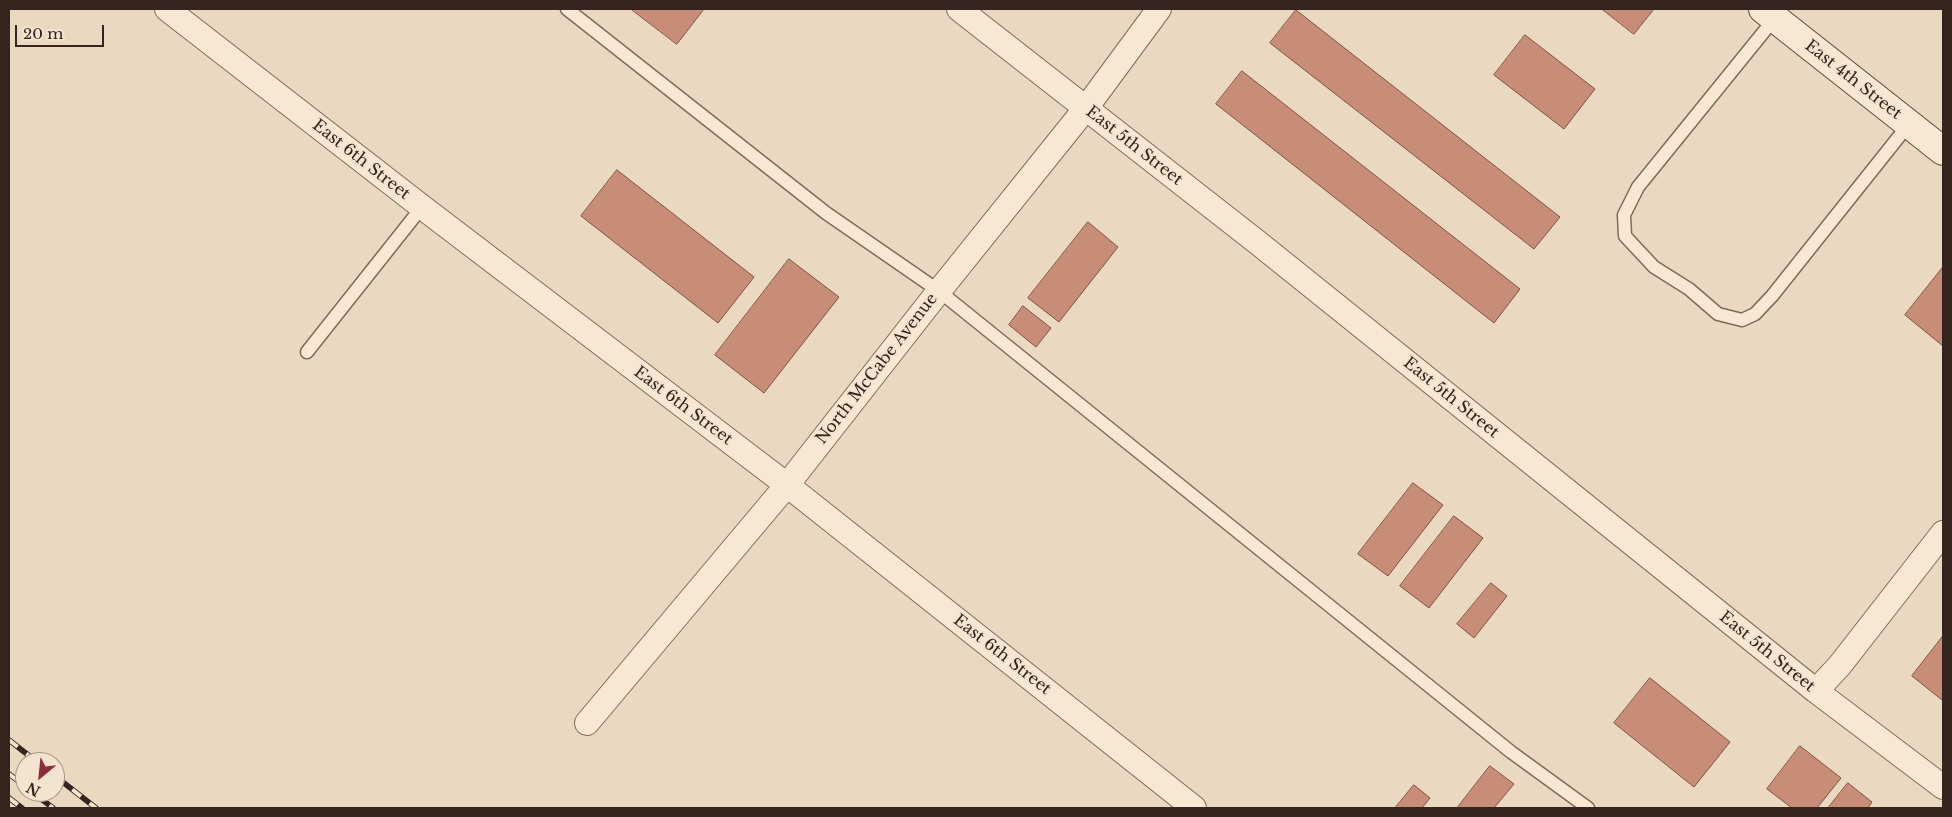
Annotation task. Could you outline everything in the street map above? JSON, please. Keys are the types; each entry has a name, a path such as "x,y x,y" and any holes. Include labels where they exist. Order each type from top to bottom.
{"main road":[{"name":"East 4th Street","path":"1769,14 1943,151"}],"street":[{"name":"East 6th Street","path":"167,9 422,207 786,485 1194,808"},
{"name":"East 5th Street","path":"959,9 1258,242 1816,691 1943,787"},
{"name":"North McCabe Avenue","path":"587,723 786,485 939,290 1086,108 1159,9"},
{"path":"1816,691 1840,664 1943,533"}],"lane":[{"path":"567,9 826,213 939,290 1511,752 1588,808"},
{"path":"1769,14 1638,187 1624,215 1625,236 1654,267 1689,289 1718,314 1742,320 1755,314 1772,296 1909,124"},
{"path":"307,352 422,207"}],"building":[{"path":"631,9 704,9 677,44"},
{"path":"1602,9 1654,9 1634,34"},
{"path":"1296,10 1560,217 1534,249 1270,43"},
{"path":"1525,35 1595,89 1564,129 1494,75"},
{"path":"1242,71 1520,289 1494,323 1216,104"},
{"path":"617,170 754,277 718,323 581,216"},
{"path":"1088,222 1118,247 1059,322 1028,298"},
{"path":"789,259 839,297 764,393 715,355"},
{"path":"1943,267 1943,346 1905,315"},
{"path":"1023,306 1051,328 1036,347 1009,325"},
{"path":"1413,483 1443,505 1388,576 1358,554"},
{"path":"1454,516 1483,538 1429,608 1400,586"},
{"path":"1491,583 1507,596 1474,638 1457,624"},
{"path":"1943,636 1943,699 1942,700 1912,676"},
{"path":"1650,678 1730,742 1694,787 1614,723"},
{"path":"1800,746 1841,778 1817,808 1792,808 1767,789"},
{"path":"1490,766 1514,784 1494,808 1459,808 1458,807"},
{"path":"1848,783 1872,802 1868,808 1828,808"},
{"path":"1414,785 1430,798 1422,808 1395,808"}],"railway":[{"path":"9,740 24,752"},
{"path":"9,774 15,778"},
{"path":"65,784 96,808"},
{"path":"9,798 22,808"},
{"path":"45,802 53,808"}]}
